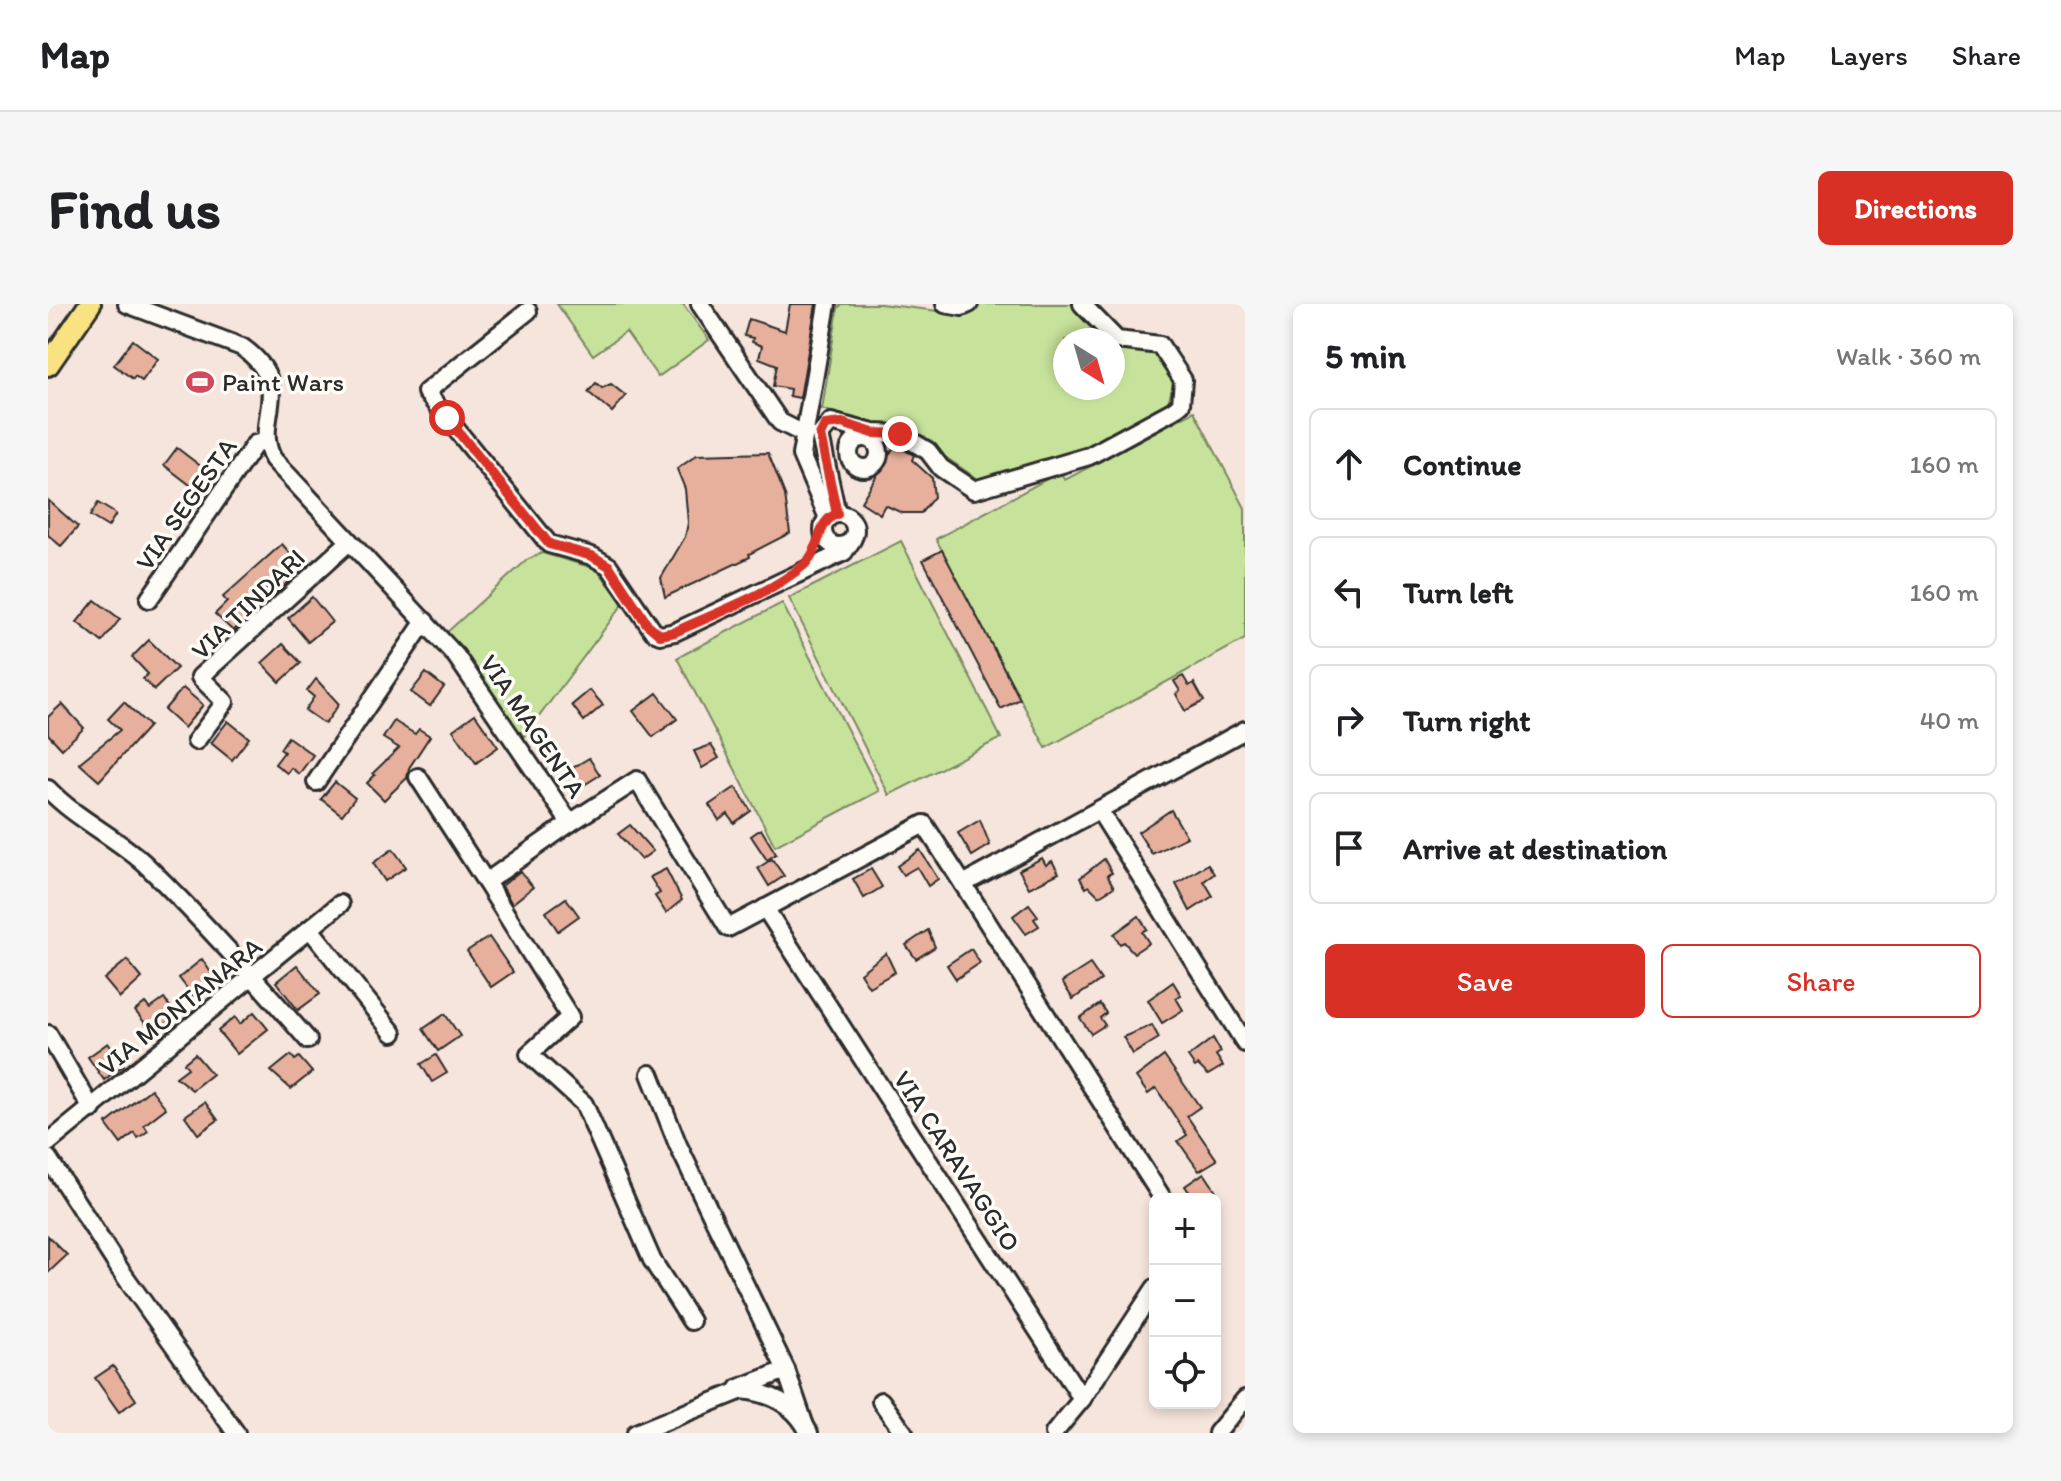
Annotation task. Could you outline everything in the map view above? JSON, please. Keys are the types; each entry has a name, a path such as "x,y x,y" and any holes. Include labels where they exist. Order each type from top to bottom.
{"main road":[{"path":"48,365 90,304"}],"street":[{"path":"127,304 152,310 242,347 261,365 272,396 267,442"},
{"path":"700,304 780,422 804,434"},
{"path":"784,580 811,558 829,520 801,455 827,304"},
{"path":"945,304 969,304"},
{"path":"852,540 835,546 825,538 829,520 820,435 831,422 871,436 900,434 928,451 941,468 968,488 983,490 1089,456 1181,404 1183,380 1160,345 1117,340 1082,304"},
{"path":"528,311 426,392 549,544 592,556 609,566 647,624 660,635 675,632 844,552 852,540 853,522 829,520"},
{"name":"VIA MAGENTA","path":"267,442 279,466 456,656 570,823 637,780 728,928 924,824 963,884"},
{"name":"VIA SEGESTA","path":"149,599 255,444 267,442"},
{"name":"VIA TINDARI","path":"196,741 225,702 200,677 349,542"},
{"path":"316,782 425,621"},
{"path":"1159,1193 963,884 1245,730"},
{"path":"418,777 570,1017 529,1054 584,1104 652,1260 691,1321"},
{"path":"48,789 64,806 142,862 253,977 308,1040"},
{"path":"1099,810 1245,1043"},
{"path":"486,882 570,823"},
{"name":"VIA MONTANARA","path":"48,1143 340,904"},
{"name":"VIA CARAVAGGIO","path":"765,908 1082,1399"},
{"path":"310,929 393,1033"},
{"path":"48,1034 92,1109"},
{"path":"650,1074 678,1145 786,1370 806,1428"},
{"path":"48,1158 119,1268 236,1433"},
{"path":"1054,1433 1082,1399 1149,1297"},
{"path":"636,1433 786,1370"},
{"path":"725,1394 742,1390 771,1395 806,1428"},
{"path":"1217,1433 1245,1399"},
{"path":"881,1401 904,1433"}],"green space":[{"path":"557,304 683,304 709,340 658,377 626,332 593,355"},
{"path":"842,304 880,304 963,314 981,304 1072,304 1095,328 1053,328 1053,400 1125,400 1125,348 1158,350 1175,378 1167,406 1088,450 982,482 904,429 875,426 822,409 838,308"},
{"path":"1194,411 1245,508 1245,639 1046,748 936,539 1060,472 1065,480"},
{"path":"901,541 1001,738 889,795 789,598"},
{"path":"542,553 597,569 623,604 523,738 473,666 445,634 528,559"},
{"path":"782,603 879,791 775,846 677,658"}],"building":[{"path":"790,304 816,304 800,398 789,396 790,389 773,386 777,365 759,358 762,346 752,342 753,338 744,336 749,319 785,331"},
{"path":"133,340 158,359 142,381 135,376 133,379 114,365"},
{"path":"596,383 602,388 611,384 626,396 612,412 588,392"},
{"path":"895,445 914,455 912,460 932,478 934,497 921,513 902,513 885,505 880,514 861,502"},
{"path":"177,448 211,474 198,491 164,465"},
{"path":"768,453 785,495 790,533 749,554 750,557 665,597 661,578 685,537 688,523 685,489 677,469 697,455"},
{"path":"48,500 78,527 61,546 48,535"},
{"path":"98,503 116,514 108,527 90,516"},
{"path":"282,544 297,561 286,570 293,578 274,594 268,587 245,608 251,615 233,631 215,614 227,602 223,597"},
{"path":"942,550 1020,699 1001,709 923,560"},
{"path":"312,597 332,622 308,642 288,618"},
{"path":"95,600 120,619 102,642 77,622"},
{"path":"149,640 177,668 154,690 143,679 148,674 132,657"},
{"path":"283,644 301,663 280,682 262,663"},
{"path":"426,673 444,687 430,706 411,692"},
{"path":"1183,676 1189,686 1194,683 1204,701 1185,711 1176,694 1180,691 1174,681"},
{"path":"316,679 339,704 325,724 305,710 314,697 307,691"},
{"path":"183,688 203,705 184,728 164,710"},
{"path":"590,690 603,705 584,721 572,705"},
{"path":"657,693 677,719 653,737 633,711"},
{"path":"124,702 149,726 99,781 79,763 120,730 108,719"},
{"path":"62,704 84,728 62,749 48,734 48,717"},
{"path":"475,714 498,747 476,763 453,730"},
{"path":"228,721 249,738 232,760 211,743"},
{"path":"394,721 415,734 419,729 430,736 409,768 407,778 384,800 367,783 399,748 383,738"},
{"path":"288,737 313,755 299,774 291,768 287,773 275,764 284,752 280,749"},
{"path":"711,745 719,758 702,768 694,751"},
{"path":"589,758 600,775 579,788 571,769"},
{"path":"335,782 355,798 342,815 321,799"},
{"path":"736,787 751,811 734,823 728,814 719,820 709,805"},
{"path":"1171,810 1187,837 1152,854 1138,832"},
{"path":"980,820 990,845 972,856 958,833"},
{"path":"630,825 653,851 641,860 618,834"},
{"path":"761,829 776,854 767,860 751,836"},
{"path":"393,849 406,867 385,881 373,863"},
{"path":"920,850 938,879 928,886 917,867 903,875 897,866"},
{"path":"1042,858 1046,865 1052,861 1059,873 1029,888 1019,870"},
{"path":"772,859 784,876 769,886 758,868"},
{"path":"1104,859 1112,873 1107,875 1114,887 1099,896 1089,886 1086,888 1080,878"},
{"path":"1208,864 1214,874 1204,881 1213,896 1190,911 1176,884"},
{"path":"666,869 682,900 666,913 655,896 660,893 650,877"},
{"path":"871,869 882,887 864,898 853,879"},
{"path":"520,871 533,887 512,904 502,886"},
{"path":"566,898 579,916 558,931 546,912"},
{"path":"1029,904 1038,916 1034,919 1039,926 1026,934 1013,916"},
{"path":"1139,916 1147,929 1142,932 1149,943 1134,953 1124,942 1120,944 1114,934"},
{"path":"928,930 935,947 916,959 906,945"},
{"path":"489,937 513,972 491,987 467,951"},
{"path":"971,949 980,963 956,979 947,965"},
{"path":"886,953 895,972 869,987 860,973"},
{"path":"202,959 215,979 193,996 179,978"},
{"path":"127,960 142,978 120,998 104,979"},
{"path":"1090,964 1101,980 1073,999 1062,982"},
{"path":"297,965 320,994 298,1010 276,982"},
{"path":"1173,982 1181,995 1176,998 1183,1010 1162,1023 1148,1000"},
{"path":"164,999 177,1015 161,1028 156,1023 149,1028 135,1011 145,1003 150,1009"},
{"path":"1100,1004 1106,1013 1100,1018 1105,1025 1091,1034 1080,1018"},
{"path":"254,1012 268,1029 237,1054 218,1031 235,1017 240,1024"},
{"path":"445,1014 460,1036 438,1051 423,1029"},
{"path":"1152,1025 1159,1038 1133,1054 1123,1037"},
{"path":"1213,1038 1221,1052 1216,1055 1223,1066 1208,1075 1198,1065 1195,1067 1188,1057"},
{"path":"108,1043 124,1065 104,1080 88,1057"},
{"path":"195,1054 212,1074 192,1090 176,1077 188,1068 184,1063"},
{"path":"291,1055 295,1060 299,1057 312,1072 291,1089 271,1071"},
{"path":"436,1055 447,1073 432,1082 421,1064"},
{"path":"1164,1056 1200,1107 1187,1116 1217,1160 1199,1171 1178,1141 1187,1135 1156,1088 1148,1094 1136,1077"},
{"path":"151,1089 166,1108 144,1125 148,1131 138,1138 134,1133 121,1144 106,1124"},
{"path":"205,1102 218,1120 198,1134 185,1116"},
{"path":"1204,1173 1216,1191 1190,1193 1185,1186"},
{"path":"48,1236 67,1255 48,1273"},
{"path":"113,1366 136,1400 119,1412 95,1378"}],"place":[{"name":"Paint Wars","path":"200,382"}],"route":[{"path":"447,418 549,544 592,556 609,566 647,624 660,635 675,632 784,580 811,558 824,523 837,514 820,435 825,425 842,423 873,433 900,434"}]}
